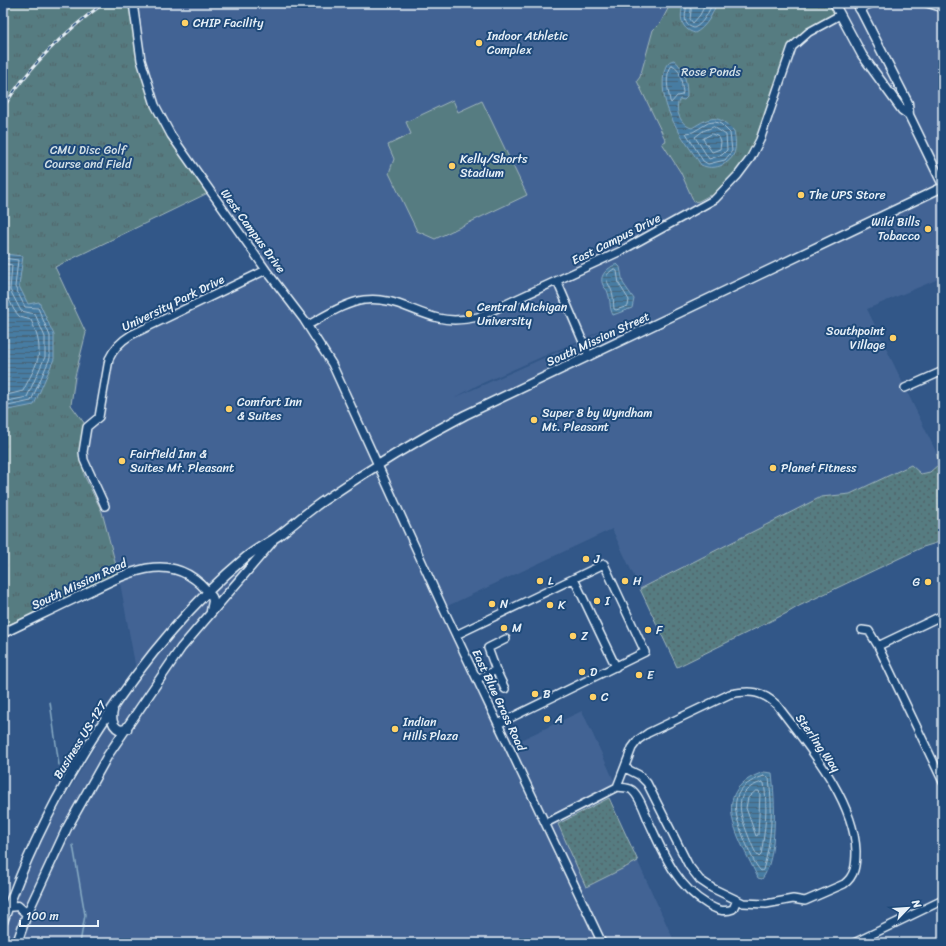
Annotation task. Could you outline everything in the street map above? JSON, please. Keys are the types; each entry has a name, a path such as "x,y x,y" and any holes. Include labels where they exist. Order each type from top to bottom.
{"main road":[{"path":"834,3 858,49 870,67 902,110 909,114"},
{"path":"858,6 910,106 909,114 943,186"},
{"path":"870,67 879,71 887,63"},
{"name":"South Mission Street","path":"209,592 246,557 277,537 324,500 422,437 943,186"},
{"name":"South Mission Street","path":"210,614 277,537"},
{"name":"South Mission Road","path":"3,633 126,574 142,569 166,568 183,572 198,582 209,592"},
{"path":"17,943 27,914 67,828 88,790 181,648 210,614 213,601 209,592"},
{"name":"Business US-127","path":"3,922 28,857 84,751 114,708 166,640 209,592"},
{"path":"114,708 112,722 115,727 120,730 127,729"},
{"path":"8,907 18,906 27,914"}],"street":[{"name":"West Campus Drive","path":"133,3 141,60 155,105 171,135 266,270 308,325 337,373 378,464"},
{"path":"858,6 872,3"},
{"path":"927,3 943,8"},
{"name":"East Campus Drive","path":"308,325 349,304 373,299 400,304 438,318 472,318 491,312 621,251 697,210 715,199 750,159 760,140 792,47 810,32 840,15"},
{"name":"University Park Drive","path":"105,506 84,460 83,452 87,426 99,417 109,359 112,353 122,340 131,335 266,270"},
{"path":"557,281 589,356"},
{"path":"905,388 943,370"},
{"name":"East Blue Grass Road","path":"378,464 476,679 602,943"},
{"path":"456,634 604,564 645,652 498,724"},
{"path":"574,579 616,667"},
{"path":"878,646 943,615"},
{"path":"862,630 869,631 878,646 943,782"},
{"path":"506,639 488,648 496,670 506,689"},
{"path":"476,679 496,670"},
{"name":"Sterling Way","path":"617,787 632,748 648,733 730,694 740,692 759,693 768,697 777,705 828,773 853,828 856,863 850,880 805,901 793,899 766,904 743,903 700,880 689,866 647,784 639,775 625,768"},
{"path":"546,823 617,787 627,788 639,799 664,854 683,885 704,902 724,911 733,909 737,900"},
{"path":"854,943 943,900"}],"shaded area":[{"path":"3,3 943,3 943,277 867,309 937,454 938,465 930,472 921,474 911,465 850,494 821,497 640,589 612,529 443,608 508,746 582,711 617,787 606,792 675,943 3,943 3,903 137,675 119,577 3,633","holes":["210,192 266,270 118,344 109,359 99,417 87,426 71,405 86,333 55,267","616,324 582,341 454,398 478,385"]}],"green space":[{"name":"CMU Disc Golf Course and Field","path":"3,3 133,3 148,85 168,131 210,192 55,267 86,333 75,376 71,405 87,427 84,475 102,512 119,577 3,627"},
{"name":"Rose Ponds","path":"671,3 834,3 840,15 796,42 754,151 715,199 710,195 694,202 681,173 662,143 666,141 637,81 640,77 653,30 661,22"},
{"name":"Kelly/Shorts Stadium","path":"453,100 458,112 482,101 527,195 435,239 417,231 389,173 394,159 388,145 411,134 406,122"},
{"path":"937,454 943,468 943,541 923,547 799,606 677,667 640,589 821,497 850,494 911,465 921,474 930,472 938,465"},
{"path":"609,798 638,861 586,887 558,824"}],"water":[{"path":"684,3 716,3 708,20 699,31 695,33 686,28 682,21 682,8"},
{"path":"674,60 681,67 687,87 687,97 684,100 680,99 677,107 679,116 684,124 692,128 709,119 719,119 734,131 735,147 733,156 730,160 720,166 706,167 701,165 680,133 668,111 663,86 664,73 667,65"},
{"path":"4,254 23,256 19,286 28,304 39,302 54,335 54,359 34,405 3,411"},
{"path":"617,264 620,267 623,283 634,299 632,308 613,315 608,292 603,285 602,278 608,269"},
{"path":"764,772 772,773 774,828 771,858 762,879 758,878 737,833 732,818 732,804 736,791 746,780"}],"waterway":[{"path":"50,702 59,765"},
{"path":"73,845 85,915 80,943"}],"railway":[{"path":"3,108 24,78 48,51 61,38 104,3"}],"place":[{"name":"CHIP Facility","path":"185,23"},
{"name":"Indoor Athletic Complex","path":"479,43"},
{"name":"Kelly/Shorts Stadium","path":"452,166"},
{"name":"The UPS Store","path":"801,195"},
{"name":"Wild Bills Tobacco","path":"928,229"},
{"name":"Central Michigan University","path":"469,314"},
{"name":"Southpoint Village","path":"893,338"},
{"name":"Comfort Inn & Suites","path":"229,409"},
{"name":"Super 8 by Wyndham Mt. Pleasant","path":"534,420"},
{"name":"Fairfield Inn & Suites Mt. Pleasant","path":"122,461"},
{"name":"Planet Fitness","path":"773,468"},
{"name":"J","path":"586,559"},
{"name":"L","path":"540,581"},
{"name":"H","path":"625,581"},
{"name":"G","path":"928,582"},
{"name":"I","path":"597,601"},
{"name":"N","path":"492,604"},
{"name":"K","path":"550,605"},
{"name":"M","path":"504,628"},
{"name":"F","path":"648,630"},
{"name":"Z","path":"573,636"},
{"name":"D","path":"582,672"},
{"name":"E","path":"639,675"},
{"name":"B","path":"535,694"},
{"name":"C","path":"593,697"},
{"name":"A","path":"547,719"},
{"name":"Indian Hills Plaza","path":"395,729"}]}
